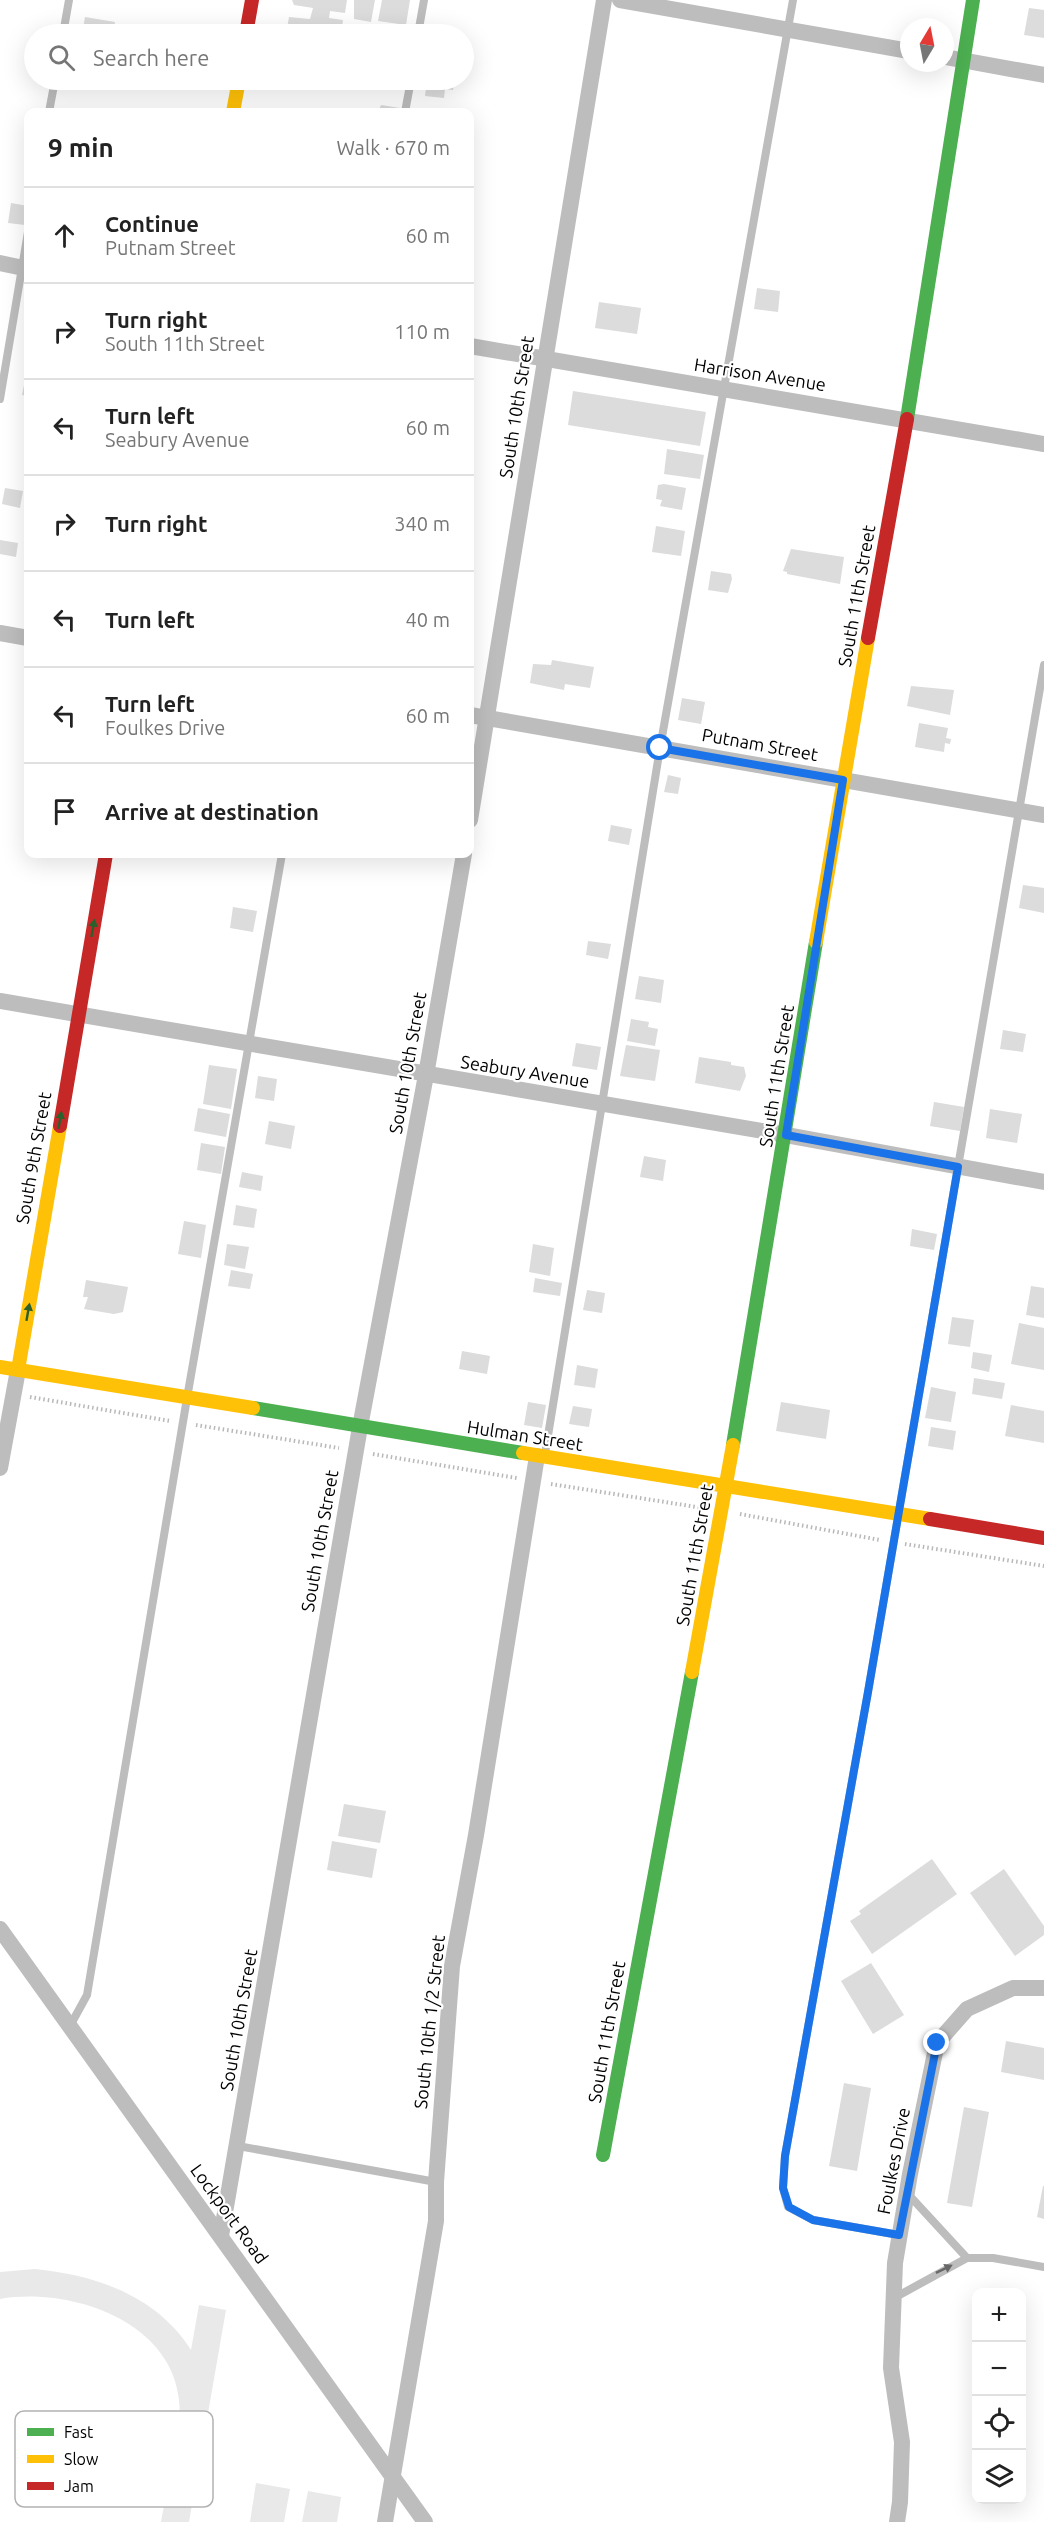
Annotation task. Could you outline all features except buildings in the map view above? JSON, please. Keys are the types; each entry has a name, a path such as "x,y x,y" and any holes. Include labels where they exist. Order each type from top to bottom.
{"street":[{"path":"248,24 252,0"},
{"name":"South 10th Street","path":"474,796 604,0"},
{"path":"620,0 900,49"},
{"name":"South 11th Street","path":"603,2155 726,1487 843,780 907,419 973,0"},
{"path":"954,58 1044,75"},
{"path":"234,108 237,90"},
{"path":"0,263 24,268"},
{"name":"Harrison Avenue","path":"474,347 1044,444"},
{"path":"0,633 24,637"},
{"name":"Putnam Street","path":"474,716 1044,814"},
{"name":"South 9th Street","path":"0,1468 105,858"},
{"name":"South 10th Street","path":"221,2236 360,1427 426,1075 463,858"},
{"name":"Seabury Avenue","path":"0,1001 786,1135 1044,1182"},
{"name":"Hulman Street","path":"0,1367 1044,1538"},
{"name":"South 10th 1/2 Street","path":"385,2522 436,2221 436,2182 452,1966 541,1456"},
{"name":"Lockport Road","path":"0,1929 425,2522"},
{"name":"Foulkes Drive","path":"897,2522 902,2442 891,2368 899,2235 937,2043 967,2009 1013,1988 1044,1988"}],"lane":[{"path":"65,24 69,0"},
{"path":"420,24 424,0"},
{"path":"541,1456 660,748 793,0"},
{"path":"50,108 53,90"},
{"path":"406,108 409,90"},
{"path":"0,399 24,278"},
{"path":"899,2235 813,2220 789,2207 783,2188 785,2156 1044,665"},
{"path":"70,2026 87,1995 187,1398 281,858"},
{"path":"238,2146 436,2182"},
{"path":"907,2193 967,2258"},
{"path":"894,2298 967,2258 993,2258 1044,2267"}],"shaded area":[{"path":"35,2269 102,2283 143,2302 161,2315 191,2350 199,2305 226,2310 208,2411 180,2411 172,2372 157,2349 137,2330 112,2315 56,2298 0,2299 0,2272"},
{"path":"256,2483 290,2489 284,2522 250,2522"},
{"path":"308,2491 341,2497 337,2522 302,2522"},
{"path":"164,2507 192,2507 189,2522 161,2522"}],"traffic: fast":[{"path":"907,419 973,0"},
{"path":"733,1445 816,942"},
{"path":"253,1408 523,1453"},
{"path":"603,2155 692,1672"}],"traffic: slow":[{"path":"234,108 237,90"},
{"path":"816,942 868,638"},
{"path":"18,1370 60,1126"},
{"path":"0,1367 253,1408"},
{"path":"692,1672 733,1445"},
{"path":"523,1453 930,1519"}],"traffic: jam":[{"path":"248,24 252,0"},
{"path":"868,638 907,419"},
{"path":"60,1126 105,858"},
{"path":"930,1519 1044,1538"}],"route":[{"path":"660,748 843,780 786,1135 958,1167 868,1692 785,2156 783,2188 789,2207 813,2220 899,2235 937,2043"}]}
